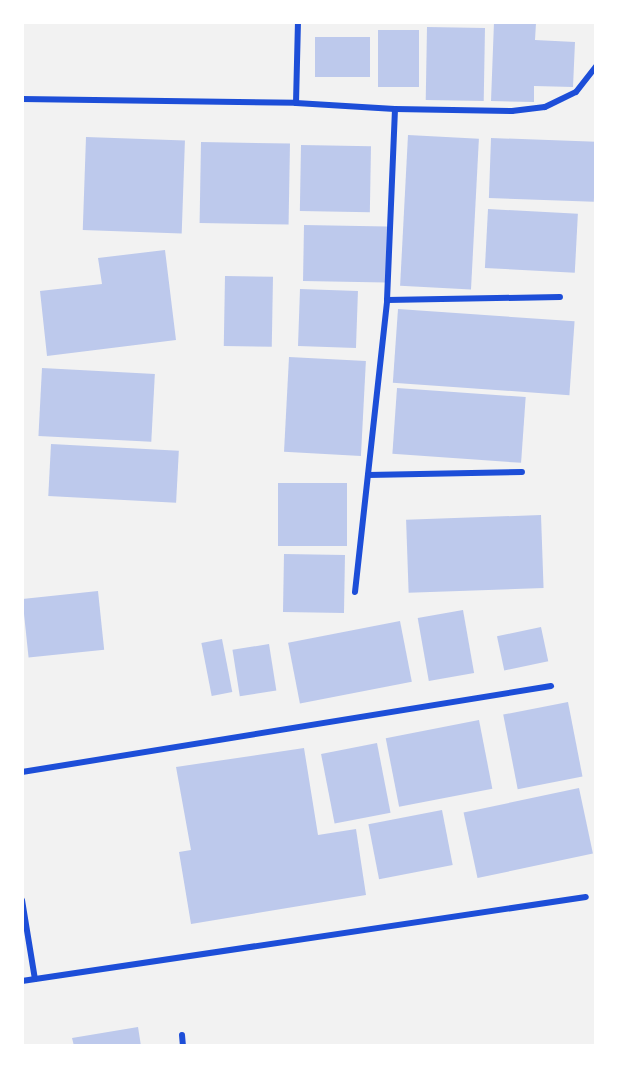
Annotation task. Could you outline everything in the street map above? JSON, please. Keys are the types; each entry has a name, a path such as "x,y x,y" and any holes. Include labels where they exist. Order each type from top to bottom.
{"street":[{"path":"296,103 298,22"},
{"path":"22,99 296,103 394,109 512,111 545,106 576,92 596,66"},
{"path":"355,592 387,300 394,109"},
{"path":"387,300 560,297"},
{"path":"368,475 522,472"},
{"path":"22,772 551,686"},
{"path":"22,981 586,897"},
{"path":"22,900 35,979"},
{"path":"182,1035 183,1046"}],"building":[{"path":"494,22 536,23 535,40 575,42 573,87 534,86 534,102 491,101"},
{"path":"427,27 485,28 484,101 426,100"},
{"path":"378,30 419,30 419,87 378,87"},
{"path":"315,37 370,37 370,77 315,77"},
{"path":"408,135 479,139 471,290 400,286"},
{"path":"86,137 185,140 182,233 83,230"},
{"path":"491,138 596,142 594,202 489,198"},
{"path":"201,142 290,144 289,225 200,223"},
{"path":"301,145 371,146 370,212 300,211"},
{"path":"488,209 578,214 575,273 485,268"},
{"path":"304,225 387,226 386,282 303,281"},
{"path":"165,250 176,340 47,356 40,291 102,284 98,258"},
{"path":"225,276 273,277 272,347 224,346"},
{"path":"300,289 358,291 356,348 298,346"},
{"path":"398,309 575,321 569,395 393,383"},
{"path":"289,357 366,361 361,456 284,452"},
{"path":"42,368 155,374 151,442 38,436"},
{"path":"397,388 526,397 521,463 392,454"},
{"path":"51,444 179,451 176,503 48,496"},
{"path":"278,483 347,483 347,546 278,546"},
{"path":"541,515 544,588 409,593 406,520"},
{"path":"284,554 345,555 344,613 283,612"},
{"path":"98,591 104,650 29,658 22,599"},
{"path":"463,610 474,673 429,681 418,618"},
{"path":"400,621 412,682 300,704 288,643"},
{"path":"541,627 548,661 504,671 497,636"},
{"path":"222,639 232,692 212,696 201,643"},
{"path":"269,644 276,690 240,696 232,650"},
{"path":"568,702 583,777 518,789 503,715"},
{"path":"479,720 492,789 399,807 386,738"},
{"path":"377,743 391,813 335,824 321,754"},
{"path":"304,748 318,835 356,829 366,895 191,924 179,852 191,850 176,767"},
{"path":"579,788 593,854 478,878 464,813"},
{"path":"442,810 453,865 379,879 368,824"},
{"path":"138,1027 141,1046 74,1046 72,1038"}]}
